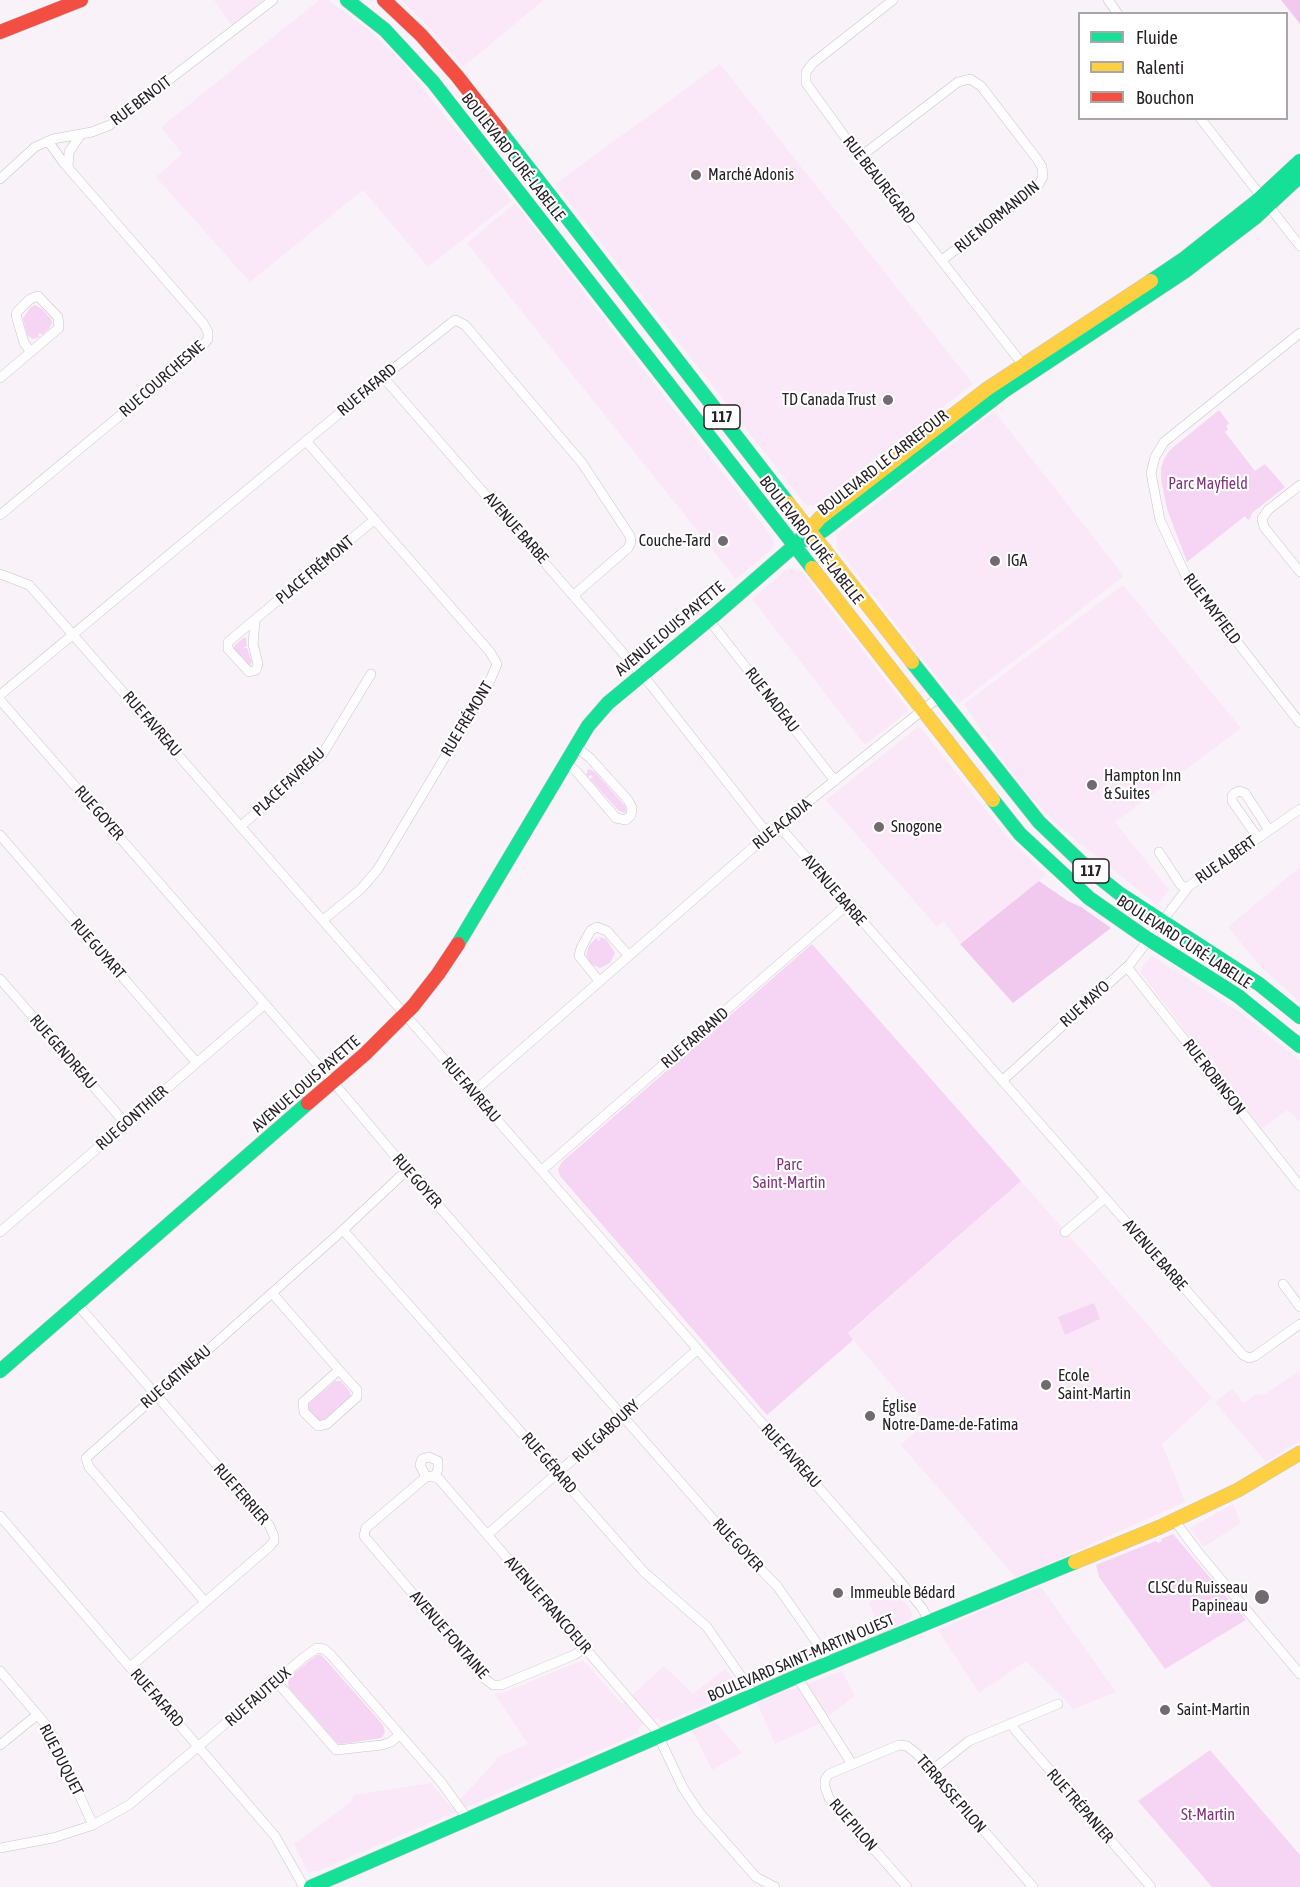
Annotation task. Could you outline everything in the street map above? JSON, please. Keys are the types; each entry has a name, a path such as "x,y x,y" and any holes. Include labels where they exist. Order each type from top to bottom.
{"main road":[{"name":"BOULEVARD CURÉ-LABELLE","path":"347,0 385,30 433,81 1006,818 1041,856 1089,898 1148,940 1233,992 1300,1046"},
{"name":"BOULEVARD CURÉ-LABELLE","path":"384,0 412,25 446,62 939,697 1047,831 1108,885 1249,976 1300,1017"},
{"path":"0,33 74,1"},
{"name":"BOULEVARD LE CARREFOUR","path":"1265,202 1300,161"},
{"name":"BOULEVARD LE CARREFOUR","path":"794,546 811,532 831,524 989,402 1027,369 1300,176"},
{"path":"606,304 634,304"},
{"name":"AVENUE LOUIS PAYETTE","path":"2,1366 77,1305 333,1083 405,1014 430,984 458,943 575,746 598,713 794,546"},
{"name":"BOULEVARD SAINT-MARTIN OUEST","path":"311,1887 829,1663 1174,1520 1238,1490 1300,1453"}],"street":[{"name":"RUE BENOIT","path":"0,179 30,150 48,141 101,129 115,122 273,0"},
{"name":"RUE BEAUREGARD","path":"893,0 813,63 806,72 809,90 1027,369"},
{"name":"RUE NORMANDIN","path":"860,156 958,81 970,80 981,86 1040,163 1044,173 1043,180 942,261"},
{"path":"1202,120 1300,246"},
{"path":"68,168 69,152 81,134"},
{"name":"RUE COURCHESNE","path":"0,515 199,350 208,339 208,332 203,323 68,168 48,141"},
{"path":"0,378 55,332 60,326 58,317 38,296 30,299 16,315 24,343 31,352"},
{"name":"RUE FAFARD","path":"0,695 452,321 459,320 466,327 582,464 630,536 631,542 628,548 574,595"},
{"name":"RUE MAYFIELD","path":"1300,333 1164,442 1155,457 1151,474 1160,520 1186,576 1300,723"},
{"name":"AVENUE BARBE","path":"383,377 642,674 763,828 785,833 1245,1356 1255,1356 1300,1324"},
{"name":"RUE FRÉMONT","path":"306,441 496,659 496,667 378,869 361,889 323,920"},
{"path":"1300,485 1262,517 1264,527 1300,572"},
{"name":"PLACE FRÉMONT","path":"255,621 253,644 258,664 256,670 249,672 226,646 229,641 375,520"},
{"name":"RUE FAVREAU","path":"0,574 29,585 895,1575 922,1608 930,1622"},
{"name":"RUE NADEAU","path":"709,620 835,781"},
{"name":"PLACE FAVREAU","path":"241,826 322,755 371,674"},
{"name":"RUE ACADIA","path":"473,1092 773,830 939,697"},
{"name":"RUE GOYER","path":"0,700 725,1533 777,1586 829,1663"},
{"path":"565,763 576,771 616,818 626,820 632,815 632,808 628,800 590,758 575,746"},
{"path":"1258,838 1232,801 1235,793 1239,791 1245,794 1269,830"},
{"name":"RUE ALBERT","path":"1162,921 1186,889 1300,809"},
{"name":"RUE GUYART","path":"0,836 196,1062"},
{"path":"1160,852 1180,884 1186,889"},
{"name":"RUE FARRAND","path":"542,1170 847,904"},
{"name":"RUE MAYO","path":"1002,1081 1127,967 1162,921"},
{"path":"599,981 579,956 591,930 597,927 607,931 628,955"},
{"name":"RUE ROBINSON","path":"1127,967 1300,1186"},
{"name":"RUE GENDREAU","path":"0,979 126,1124"},
{"name":"RUE GONTHIER","path":"0,1232 265,1004"},
{"name":"RUE GATINEAU","path":"205,1602 86,1464 86,1458 343,1230 407,1170"},
{"path":"1065,1232 1105,1198"},
{"name":"RUE GÉRARD","path":"343,1230 645,1572 707,1627 754,1695"},
{"path":"1282,1284 1300,1307"},
{"path":"272,1293 357,1390 357,1397 327,1424 318,1426 303,1409 303,1402 339,1370"},
{"name":"RUE FERRIER","path":"77,1305 268,1525 274,1539 269,1547 130,1667"},
{"name":"RUE GABOURY","path":"488,1535 697,1350"},
{"name":"AVENUE FRANCOEUR","path":"364,1536 366,1528 430,1477 488,1535 653,1727 691,1801 756,1877"},
{"name":"RUE FAFARD","path":"0,1516 275,1836 303,1887"},
{"path":"1174,1520 1300,1674"},
{"name":"AVENUE FONTAINE","path":"364,1536 481,1674 493,1685 501,1685 574,1655 585,1648"},
{"name":"RUE FAUTEUX","path":"0,1848 53,1838 93,1825 129,1805 317,1648 324,1649 441,1782 467,1818"},
{"name":"RUE DUQUET","path":"0,1671 48,1727 93,1825"},
{"path":"797,1677 852,1764"},
{"path":"276,1681 336,1750 382,1745 399,1735"},
{"path":"932,1771 965,1743 1058,1704"},
{"path":"0,1745 37,1715"},
{"name":"RUE TRÉPANIER","path":"1011,1723 1151,1887"},
{"name":"TERRASSE PILON","path":"852,1764 889,1748 903,1745 912,1750 1033,1887"},
{"name":"RUE PILON","path":"852,1764 829,1774 825,1780 825,1786 829,1798 907,1887"},
{"path":"756,1877 759,1887"},
{"path":"756,1877 775,1887"}],"shaded area":[{"path":"214,0 265,0 232,26"},
{"path":"319,0 328,0 369,30 402,62 512,201 428,267 363,190 250,282 156,177 182,154 161,127"},
{"path":"401,0 544,0 463,67 426,24"},
{"path":"1281,0 1300,0 1300,24"},
{"path":"720,64 973,384 815,505 808,506 804,503 555,184"},
{"path":"515,203 773,538 774,544 771,550 736,579 467,243"},
{"path":"994,411 1124,576 958,704 837,548 836,538 837,534"},
{"path":"793,568 802,572 908,709 865,745 752,599 786,570"},
{"path":"1123,585 1241,728 1115,822 1169,890 1157,905 1055,823 1023,788 964,704"},
{"path":"918,727 1003,832 1046,875 960,943 943,921 937,927 826,800"},
{"path":"1300,867 1300,1002 1262,968 1228,927"},
{"path":"1039,881 1111,928 1013,1003 960,944"},
{"path":"1152,956 1238,1011 1300,1061 1300,1122 1288,1110 1261,1129 1141,973 1142,967"},
{"name":"Ecole Saint-Martin","path":"1021,1181 1212,1398 1162,1444 1185,1502 1016,1578 901,1445 924,1423 848,1334"},
{"path":"1300,1370 1300,1441 1266,1462 1215,1403 1232,1388 1244,1403 1256,1394 1264,1395"},
{"path":"1233,1504 1241,1523 1204,1547 1190,1528"},
{"path":"891,1586 911,1610 912,1615 911,1619 881,1634 869,1603"},
{"path":"1041,1587 1116,1692 1074,1709 1026,1661 979,1693 938,1630 1024,1592"},
{"path":"583,1660 622,1704 664,1666 693,1694 725,1669 742,1690 662,1723 658,1718 639,1727 639,1733 318,1871 308,1872 294,1844 352,1801 353,1795 431,1783 452,1808 495,1762 496,1758 528,1744 495,1694 503,1693"},
{"path":"842,1671 855,1696 817,1725 775,1744 757,1703 788,1689 795,1689"},
{"path":"714,1720 742,1753 712,1770 692,1730"}],"green space":[{"path":"35,305 42,309 52,323 42,335 40,333 38,335 40,337 33,339 27,335 23,318"},
{"name":"Parc Mayfield","path":"1219,410 1229,423 1225,432 1255,471 1265,464 1285,487 1252,513 1250,519 1248,520 1245,516 1187,562 1167,509 1161,468 1170,450"},
{"path":"246,638 247,646 244,648 247,648 252,662 250,665 234,649 234,646"},
{"path":"588,769 594,771 625,806 625,813 619,811 590,779 593,777 591,775 588,777 586,775"},
{"path":"597,937 598,941 599,937 606,939 615,953 610,963 600,968 591,964 586,955 589,946"},
{"name":"Parc Saint-Martin","path":"812,944 1021,1181 848,1333 853,1340 767,1415 560,1176 558,1169 562,1162"},
{"path":"1094,1303 1100,1319 1065,1335 1058,1317"},
{"path":"335,1381 341,1381 351,1396 324,1420 319,1421 309,1410 308,1405"},
{"path":"1173,1534 1246,1620 1165,1669 1099,1577 1096,1565 1156,1541 1158,1543 1162,1541 1161,1539"},
{"path":"317,1655 325,1659 383,1725 385,1733 381,1738 337,1743 289,1688 289,1677"},
{"name":"St-Martin","path":"1210,1750 1300,1855 1300,1887 1212,1887 1138,1801"}],"traffic: fast":[{"path":"347,0 385,30 433,82 812,568"},
{"path":"500,131 788,503"},
{"path":"1151,281 1185,258 1257,201 1300,161"},
{"path":"805,540 824,530 1004,391 1184,272 1256,217 1300,176"},
{"path":"458,944 588,726 608,703 717,613 794,546 812,527"},
{"path":"912,662 1039,822 1086,867 1120,894 1259,984 1300,1017"},
{"path":"993,800 1020,834 1089,898 1238,996 1300,1046"},
{"path":"0,1371 308,1103"},
{"path":"311,1887 805,1673 1075,1562"}],"traffic: slow":[{"path":"812,527 820,518 987,389 1151,281"},
{"path":"788,503 912,662"},
{"path":"812,568 993,800"},
{"path":"1075,1562 1160,1527 1238,1490 1300,1453"}],"traffic: jam":[{"path":"0,32 81,0"},
{"path":"384,0 421,35 500,131"},
{"path":"308,1103 365,1054 413,1006 458,944"}],"place":[{"name":"Marché Adonis","path":"696,175"},
{"name":"TD Canada Trust","path":"888,400"},
{"name":"Couche-Tard","path":"723,541"},
{"name":"IGA","path":"995,561"},
{"name":"Hampton Inn & Suites","path":"1092,785"},
{"name":"Snogone","path":"879,827"},
{"name":"Ecole Saint-Martin","path":"1046,1385"},
{"name":"Église Notre-Dame-de-Fatima","path":"870,1416"},
{"name":"Immeuble Bédard","path":"838,1593"},
{"name":"CLSC du Ruisseau Papineau","path":"1262,1597"},
{"name":"Saint-Martin","path":"1165,1710"}]}
